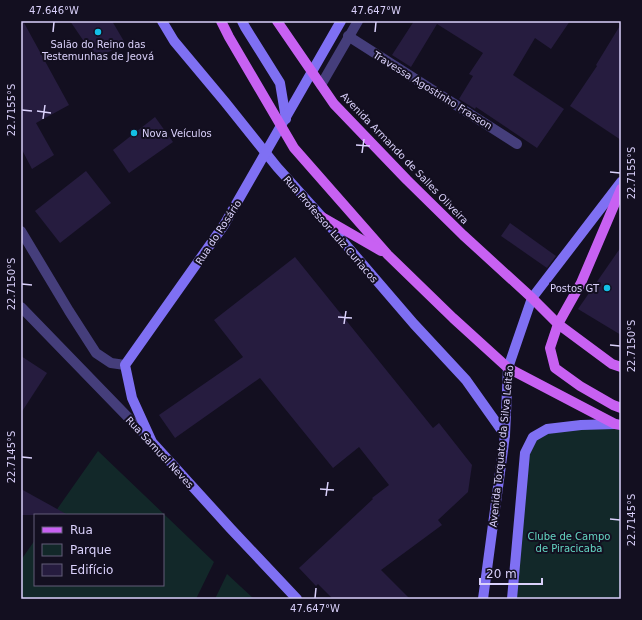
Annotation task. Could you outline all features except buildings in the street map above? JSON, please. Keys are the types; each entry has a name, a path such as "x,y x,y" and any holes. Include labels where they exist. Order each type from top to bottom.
{"main road":[{"path":"221,21 294,148 388,255 453,318 508,368 618,425"},
{"name":"Avenida Armando de Salles Oliveira","path":"277,21 334,104 463,236 532,298 558,324"},
{"path":"621,189 581,282 558,324 550,348 555,368 580,386 621,408"},
{"path":"322,217 388,255"},
{"path":"558,324 612,364 621,367"}],"street":[{"name":"Rua Professor Luiz Curiacos","path":"162,21 174,41 277,167 414,324 466,380 505,435"},
{"path":"242,21 280,84 286,119"},
{"name":"Rua do Rosário","path":"125,365 224,225 341,21"},
{"path":"321,85 358,21"},
{"name":"Travessa Agostinho Frasson","path":"348,36 518,144"},
{"name":"Avenida Torquato da Silva Leitão","path":"483,599 505,435 508,368 532,298 621,182"},
{"path":"21,232 96,353 111,363 125,365 132,398 152,442"},
{"name":"Rua Samuel Neves","path":"21,307 152,442 231,529 298,599"},
{"path":"512,599 525,454 533,437 547,429 581,425 618,425"}],"green space":[{"name":"Clube de Campo de Piracicaba","path":"621,425 621,599 512,599 525,453 547,429"},
{"path":"98,451 164,514 54,514"},
{"path":"164,514 214,562 196,599 21,599 21,560 34,541 34,586 164,586"},
{"path":"227,574 254,599 215,599"}],"place":[{"name":"Salão do Reino das Testemunhas de Jeová","path":"98,32"},
{"name":"Nova Veículos","path":"134,133"},
{"name":"Postos GT","path":"607,288"}]}
